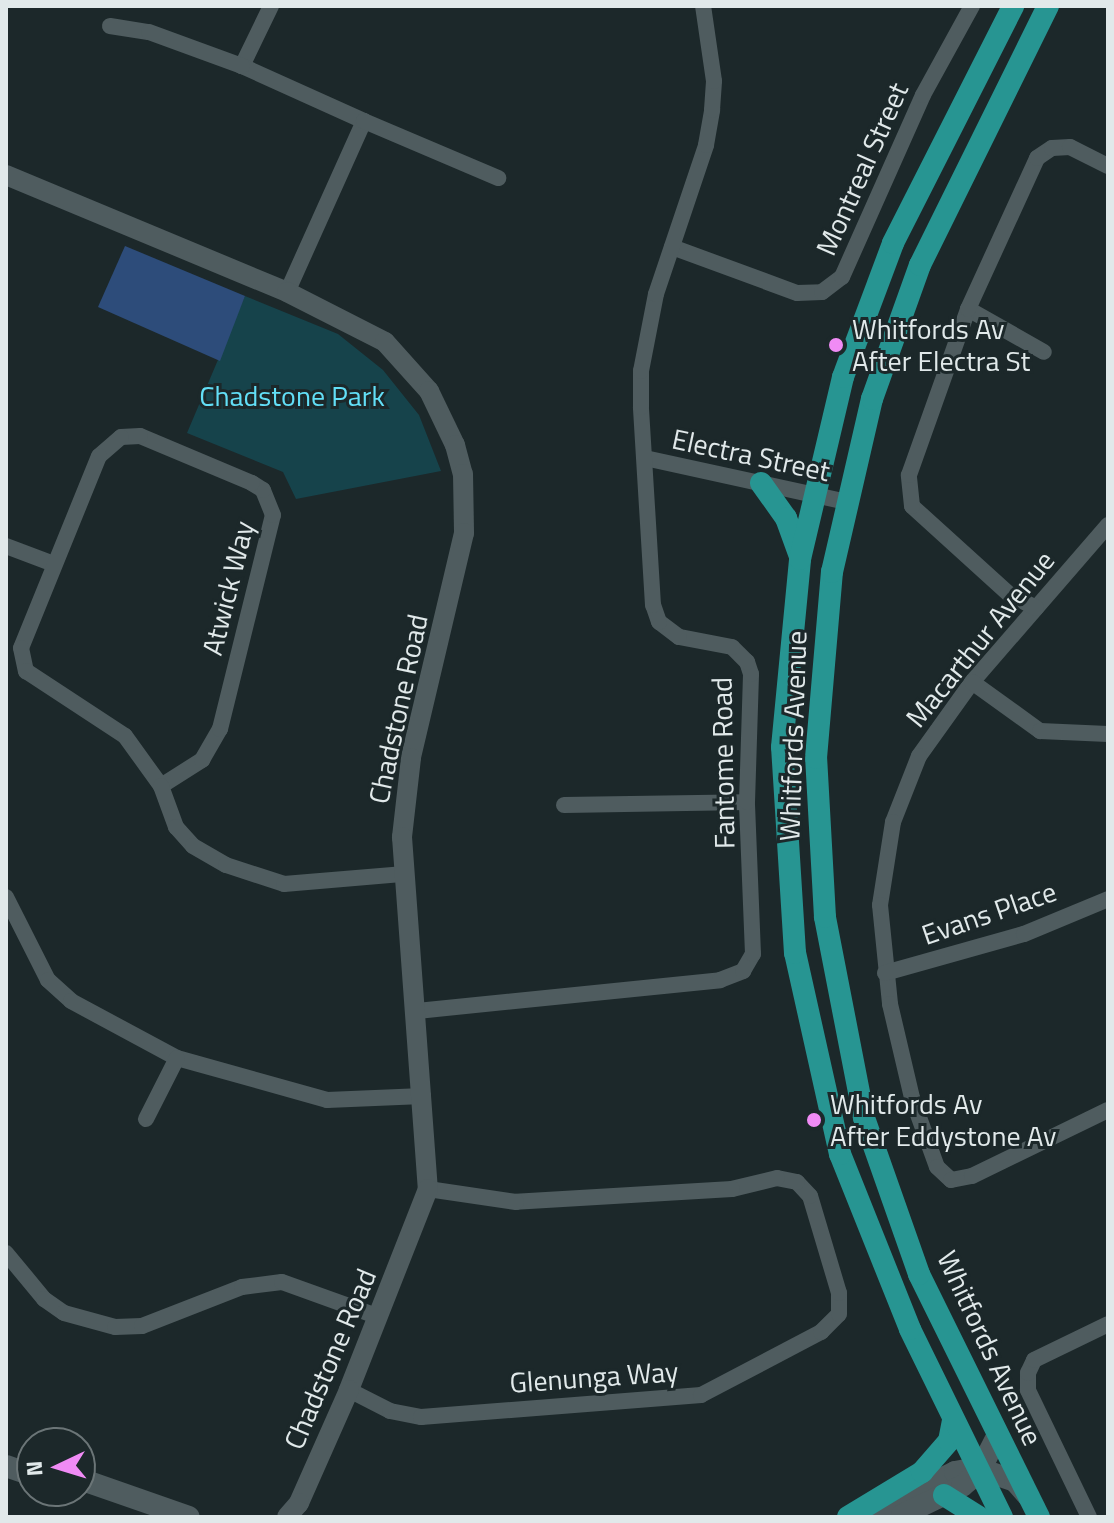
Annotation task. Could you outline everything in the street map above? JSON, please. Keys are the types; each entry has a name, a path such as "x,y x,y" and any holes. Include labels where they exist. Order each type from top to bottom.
{"main road":[{"name":"Whitfords Avenue","path":"1002,1517 953,1420 871,1238 840,1154 795,953 782,747 800,559 812,494 863,316 927,171 1013,6"},
{"name":"Whitfords Avenue","path":"1034,1507 935,1309 896,1211 864,1118 834,983 818,844 816,758 826,618 846,502 872,399 920,265 1048,6"},
{"path":"761,483 786,518 800,559"},
{"path":"848,1517 922,1472 949,1441 953,1420"},
{"path":"897,1517 944,1495 979,1470 997,1437"},
{"path":"863,1517 955,1472 979,1470 1015,1481 1034,1507"},
{"path":"96,1485 189,1517"},
{"path":"944,1495 979,1517"},
{"path":"96,1498 151,1517"}],"street":[{"path":"242,66 271,6"},
{"name":"Fantome Road","path":"417,1011 734,977 753,954 747,802 747,662 732,647 679,637 659,622 653,605 645,458 641,371 656,294 712,110 714,81 703,6"},
{"name":"Montreal Street","path":"672,247 797,293 822,292 842,277 923,95 972,6"},
{"path":"110,26 149,32 242,66 498,178"},
{"path":"287,292 364,121"},
{"path":"1036,608 1010,595 912,506 909,475 968,309 1037,158 1052,148 1070,147 1108,166"},
{"name":"Chadstone Road","path":"6,176 352,321 413,368 455,445 463,474 464,533 411,758 402,874 417,1011 428,1189 379,1317 296,1512"},
{"path":"968,309 1044,352"},
{"name":"Atwick Way","path":"161,786 202,760 220,729 270,530 270,501 252,483 140,436 121,437 99,456 54,564 21,648 26,671 125,736 161,786 176,827 193,846 260,879 306,883 402,874"},
{"name":"Electra Street","path":"645,458 846,502"},
{"name":"Macarthur Avenue","path":"1108,525 972,682 919,756 893,822 880,905 885,973 912,1098 937,1167 951,1180 972,1176 1108,1110"},
{"path":"6,546 54,564"},
{"path":"972,682 1040,731 1108,734"},
{"path":"564,805 747,802"},
{"path":"6,897 48,980 71,1001 177,1058 327,1100 423,1096"},
{"name":"Evans Place","path":"885,973 1024,934 1108,899"},
{"path":"146,1119 177,1058"},
{"name":"Glenunga Way","path":"349,1390 390,1411 421,1417 701,1395 821,1332 839,1314 839,1293 810,1196 797,1182 777,1178 732,1189 516,1202 428,1189"},
{"path":"7,1258 44,1299 64,1313 115,1327 142,1326 242,1287 282,1282 379,1317"},
{"path":"1089,1517 1028,1390 1028,1373 1034,1360 1108,1324"}],"green space":[{"name":"Chadstone Park","path":"245,296 338,334 383,370 419,415 441,471 296,499 283,472 187,433"}],"water":[{"path":"125,246 245,296 220,361 98,307"}],"place":[{"name":"Whitfords Av After Electra St","path":"836,345"},
{"name":"Whitfords Av After Eddystone Av","path":"814,1120"}]}
